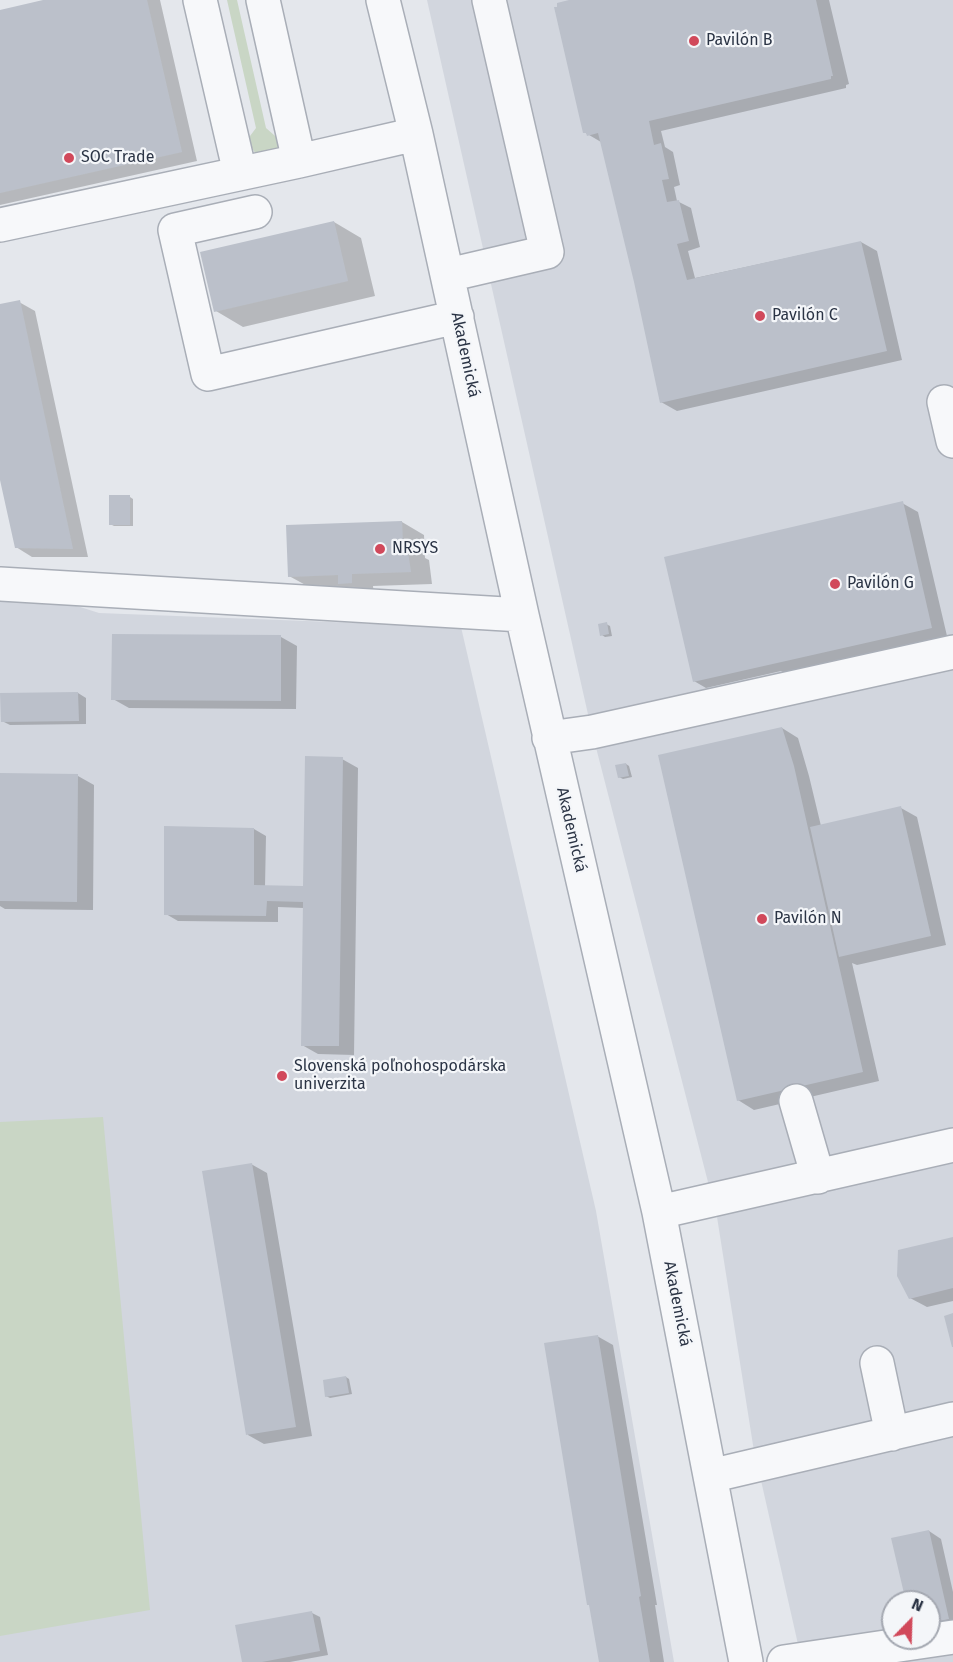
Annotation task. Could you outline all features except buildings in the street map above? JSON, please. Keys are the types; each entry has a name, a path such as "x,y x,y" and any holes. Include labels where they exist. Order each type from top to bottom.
{"street":[{"path":"200,0 240,173"},
{"path":"263,0 299,160"},
{"name":"Akademická","path":"383,0 416,134 549,738 659,1212 746,1662"},
{"path":"448,275 547,252 489,0"},
{"path":"0,225 416,134"},
{"path":"255,212 175,230 208,374 457,317"},
{"path":"944,402 953,441"},
{"path":"0,584 522,615"},
{"path":"549,738 592,732 953,652"},
{"path":"796,1101 818,1176"},
{"path":"659,1212 953,1145"},
{"path":"877,1363 892,1434"},
{"path":"710,1476 953,1419"},
{"path":"784,1662 953,1637"}],"shaded area":[{"path":"427,0 953,0 953,1662 802,1662 753,1445 717,1217 592,732"},
{"name":"Slovenská poľnohospodárska univerzita","path":"0,584 8,584 99,613 461,627 596,1211 674,1662 0,1662"}],"green space":[{"path":"227,0 237,0 266,128 282,142 272,155 257,156 247,140 256,128"},
{"path":"103,1117 150,1610 0,1636 0,1122"}],"place":[{"name":"Pavilón B","path":"694,41"},
{"name":"SOC Trade","path":"69,158"},
{"name":"Pavilón C","path":"760,316"},
{"name":"NRSYS","path":"380,549"},
{"name":"Pavilón G","path":"835,584"},
{"name":"Pavilón N","path":"762,919"},
{"name":"Slovenská poľnohospodárska univerzita","path":"282,1076"}]}
